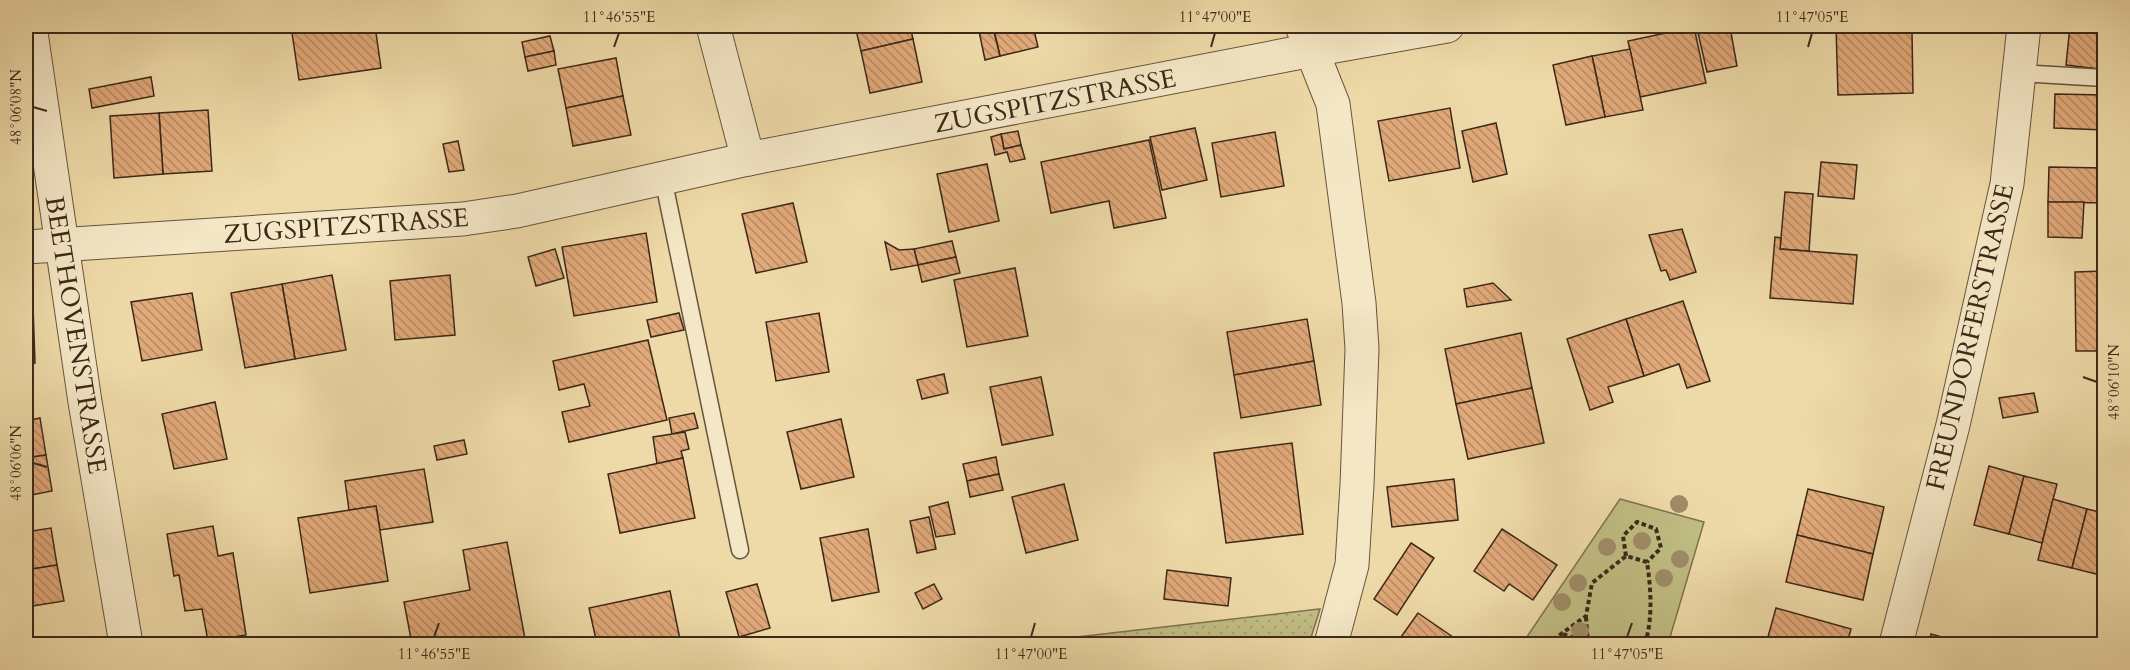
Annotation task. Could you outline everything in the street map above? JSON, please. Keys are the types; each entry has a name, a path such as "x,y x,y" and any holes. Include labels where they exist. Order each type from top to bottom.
{"street":[{"name":"BEETHOVENSTRASSE","path":"30,26 87,414 126,645"},
{"path":"713,26 748,159"},
{"name":"ZUGSPITZSTRASSE","path":"26,248 463,219 518,211 1307,38 1447,26"},
{"name":"FREUNDORFERSTRASSE","path":"1896,645 1953,425 2007,184 2024,26"},
{"path":"1307,38 1333,104 1359,303 1362,349 1352,565 1331,645"}],"lane":[{"path":"2019,73 2104,78"},
{"path":"663,178 740,550"}],"path":[{"path":"1626,556 1623,536 1637,522 1656,529 1661,548 1647,562"},
{"path":"1626,556 1647,562"},
{"path":"1563,634 1588,644 1586,616 1592,583 1626,556"},
{"path":"1645,645 1650,629 1647,562"},
{"path":"1547,645 1586,616"}],"shaded area":[{"path":"1620,499 1704,522 1668,644 1522,644"},
{"path":"1319,609 1309,644 1016,644"}],"building":[{"path":"87,26 143,26 88,33"},
{"path":"291,26 375,26 381,68 299,80"},
{"path":"551,26 583,26 552,30"},
{"path":"855,26 910,26 913,39 861,51"},
{"path":"993,26 1033,26 1038,47 1000,56"},
{"path":"1109,26 1135,26 1111,33"},
{"path":"1836,26 1877,26 1877,33 1912,32 1913,93 1838,95"},
{"path":"2070,26 2104,26 2099,69 2066,65"},
{"path":"1694,27 1706,83 1640,97 1628,41"},
{"path":"1730,27 1737,66 1707,72 1698,33"},
{"path":"993,28 1000,56 985,60 979,31"},
{"path":"550,36 554,51 525,57 522,42"},
{"path":"913,39 922,82 870,93 861,51"},
{"path":"1630,49 1643,110 1605,117 1592,56"},
{"path":"554,51 556,65 528,71 525,57"},
{"path":"1592,56 1605,117 1566,125 1553,65"},
{"path":"616,58 623,96 566,108 558,69"},
{"path":"151,77 154,96 92,108 89,89"},
{"path":"2055,94 2104,95 2104,130 2054,128"},
{"path":"623,96 631,135 573,146 566,108"},
{"path":"1450,108 1460,168 1389,181 1378,121"},
{"path":"208,110 212,171 163,174 159,113"},
{"path":"159,113 163,174 114,178 110,116"},
{"path":"1496,123 1507,174 1473,182 1462,131"},
{"path":"1195,128 1207,180 1162,190 1150,137"},
{"path":"1018,131 1021,145 1004,149 1001,134"},
{"path":"1275,132 1284,186 1221,197 1212,143"},
{"path":"1001,134 1004,149 1021,145 1025,159 1010,162 1007,152 995,155 991,137"},
{"path":"1149,140 1166,218 1114,228 1109,201 1051,213 1041,162"},
{"path":"458,141 464,170 449,172 443,144"},
{"path":"1821,162 1857,165 1854,199 1818,196"},
{"path":"987,164 999,221 949,232 937,174"},
{"path":"2049,167 2104,168 2104,203 2048,202"},
{"path":"1785,192 1813,194 1809,251 1780,249"},
{"path":"2048,202 2084,202 2082,238 2048,237"},
{"path":"793,203 807,262 756,273 742,214"},
{"path":"1682,229 1696,272 1670,280 1666,270 1661,271 1649,235"},
{"path":"646,233 657,302 574,316 562,247"},
{"path":"1775,237 1781,238 1780,249 1857,255 1853,304 1770,298"},
{"path":"952,241 956,257 918,265 914,249"},
{"path":"885,242 899,250 914,249 918,265 891,270"},
{"path":"555,249 564,278 536,286 528,257"},
{"path":"956,257 960,273 922,282 918,265"},
{"path":"1015,268 1028,336 967,347 954,280"},
{"path":"2104,271 2104,351 2076,351 2075,272"},
{"path":"332,275 346,350 295,359 282,284"},
{"path":"450,275 455,335 395,340 390,281"},
{"path":"1493,283 1511,300 1467,307 1464,289"},
{"path":"282,284 295,359 245,368 231,293"},
{"path":"192,293 202,350 142,361 131,302"},
{"path":"1683,301 1710,381 1687,388 1679,364 1644,376 1626,319"},
{"path":"33,306 35,363 26,363 26,307"},
{"path":"679,313 684,330 651,337 647,320"},
{"path":"819,313 829,372 776,381 766,322"},
{"path":"1307,319 1314,361 1234,375 1227,332"},
{"path":"1626,319 1644,376 1608,387 1613,402 1590,410 1567,339"},
{"path":"1521,333 1532,388 1456,404 1445,349"},
{"path":"648,340 667,420 569,442 562,412 590,406 584,384 559,390 553,361"},
{"path":"1314,361 1321,405 1241,418 1234,375"},
{"path":"944,374 948,393 922,399 917,380"},
{"path":"1041,377 1053,435 1002,445 990,387"},
{"path":"1532,388 1544,443 1468,459 1456,404"},
{"path":"2034,393 2038,412 2003,418 1999,398"},
{"path":"215,402 227,459 174,469 162,414"},
{"path":"694,413 698,428 672,434 669,418"},
{"path":"40,418 46,455 26,458 26,421"},
{"path":"841,419 854,477 801,489 787,432"},
{"path":"685,432 689,449 681,451 683,458 657,464 653,437"},
{"path":"464,440 467,454 437,460 434,446"},
{"path":"1292,443 1303,534 1226,543 1214,453"},
{"path":"46,455 52,491 26,496 26,458"},
{"path":"996,457 999,474 967,481 963,464"},
{"path":"683,458 695,518 620,533 608,474"},
{"path":"1989,466 2024,476 2009,534 1974,525"},
{"path":"424,469 433,522 380,530 376,506 349,510 345,481"},
{"path":"999,474 1003,490 970,497 967,481"},
{"path":"2024,476 2057,484 2042,543 2009,534"},
{"path":"1454,479 1458,520 1392,527 1387,487"},
{"path":"1064,484 1078,540 1026,553 1012,497"},
{"path":"1808,489 1884,507 1873,554 1797,535"},
{"path":"2053,499 2087,509 2072,568 2038,560"},
{"path":"948,502 955,534 936,537 929,507"},
{"path":"376,506 388,581 310,593 298,518"},
{"path":"2087,509 2104,513 2104,576 2072,568"},
{"path":"929,517 936,549 917,553 910,521"},
{"path":"213,526 218,556 233,553 246,635 208,641 202,609 185,611 179,575 174,576 167,534"},
{"path":"51,528 57,565 26,570 26,532"},
{"path":"868,529 879,592 832,601 820,538"},
{"path":"1502,529 1557,565 1533,600 1509,584 1504,591 1474,571"},
{"path":"1797,535 1873,554 1863,600 1786,582"},
{"path":"507,542 526,644 412,644 404,602 470,590 463,550"},
{"path":"1411,543 1434,558 1397,615 1374,599"},
{"path":"57,565 64,601 26,607 26,570"},
{"path":"1167,570 1231,578 1228,606 1164,599"},
{"path":"757,584 770,628 739,637 726,592"},
{"path":"934,584 942,599 923,609 915,593"},
{"path":"670,591 681,644 597,644 589,608"},
{"path":"1776,608 1851,629 1847,644 1766,644"},
{"path":"1418,613 1463,644 1396,644"},
{"path":"1931,634 1967,644 1928,644"}]}
